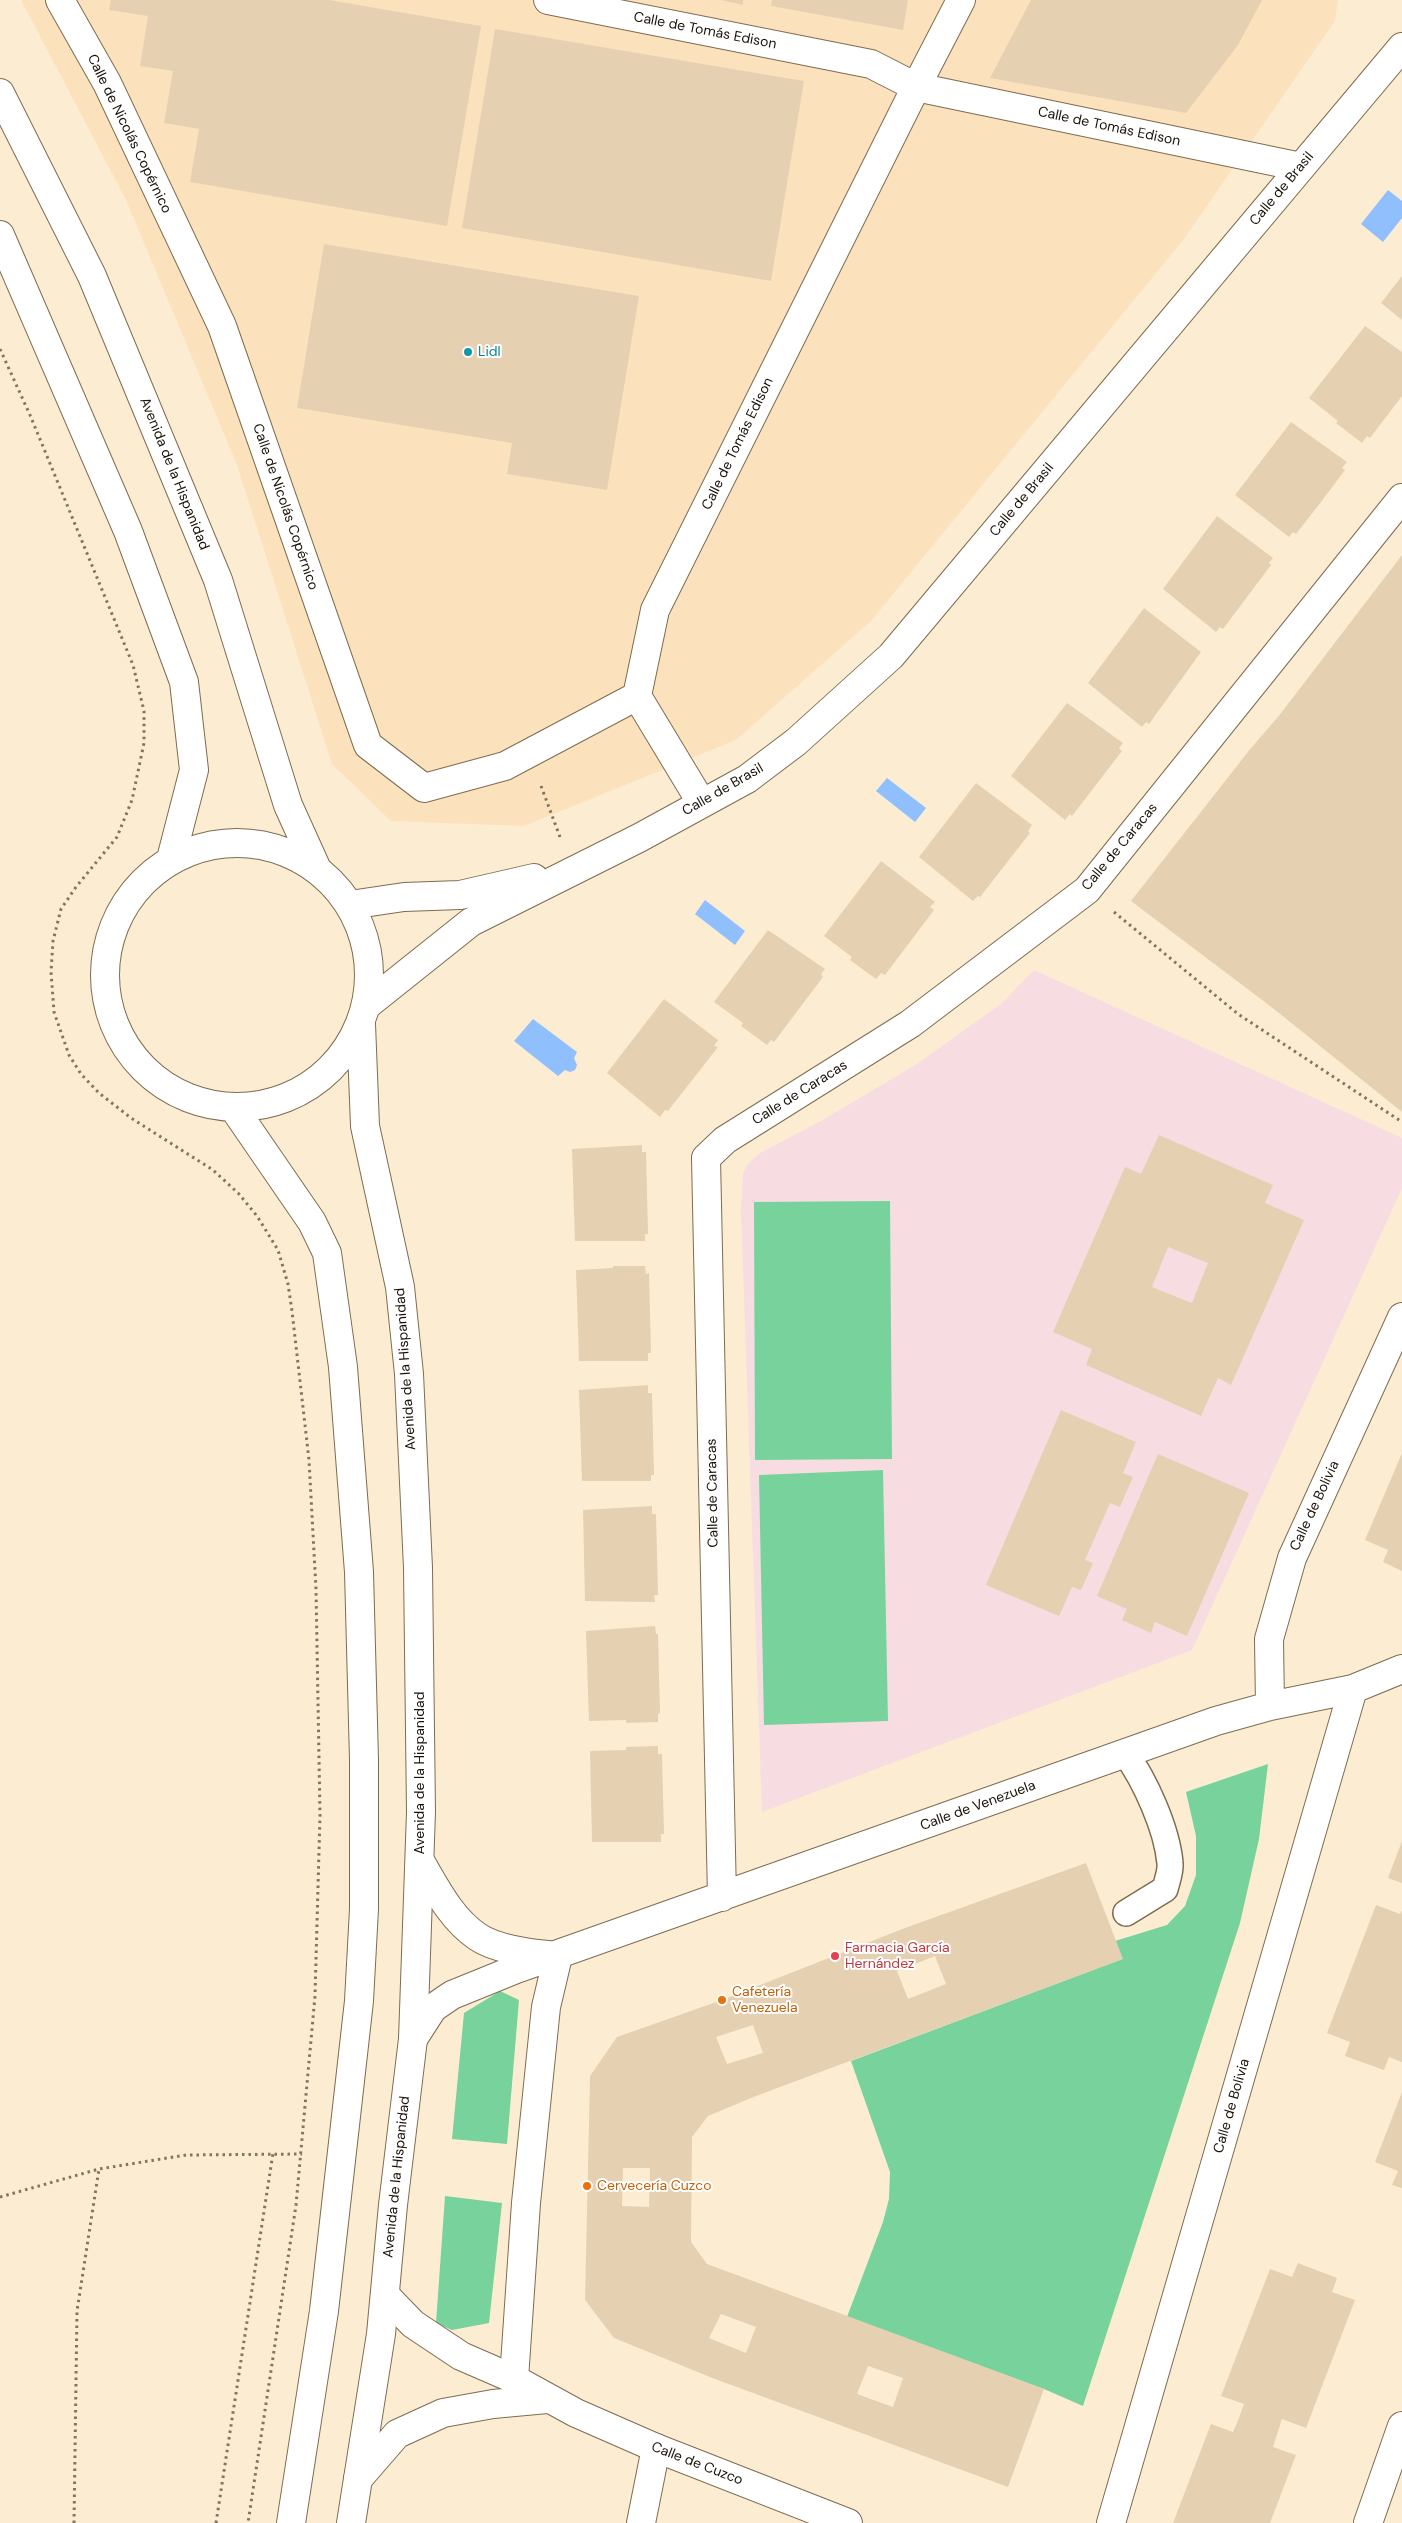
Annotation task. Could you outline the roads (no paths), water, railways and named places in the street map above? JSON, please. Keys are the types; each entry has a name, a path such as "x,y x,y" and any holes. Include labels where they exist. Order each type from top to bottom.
{"street":[{"name":"Calle de Nicolás Copérnico","path":"60,0 107,82 222,326 368,745 424,788 505,766 637,696"},
{"name":"Calle de Tomás Edison","path":"548,0 871,64 916,87 1301,167"},
{"name":"Calle de Tomás Edison","path":"637,696 655,610 916,87 962,0"},
{"name":"Calle de Brasil","path":"364,1014 470,922 639,838 701,802 747,779 796,742 892,656 1402,47"},
{"name":"Avenida de la Hispanidad","path":"0,93 92,276 218,580 288,805 316,868 335,885 350,905 368,953 364,1014 365,1126 400,1288 409,1374 418,1568 420,1861 413,2039 381,2334 350,2523"},
{"path":"0,235 128,531 184,682 194,770 171,859"},
{"name":"Calle de Caracas","path":"722,1897 706,1158 725,1140 910,1024 1087,890 1402,498"},
{"path":"637,696 701,802"},
{"path":"316,868 282,850 245,842 206,845 171,859 137,886 114,922 104,964 107,1006 124,1046 153,1078 190,1099 233,1107 273,1102 310,1086 340,1059 364,1014"},
{"name":"Calle de Brasil","path":"350,905 404,897 460,895 572,870"},
{"path":"233,1107 312,1222 327,1253 343,1367 359,1572 364,1760 364,1909 359,2001 324,2311 291,2523"},
{"name":"Calle de Bolivia","path":"1270,1706 1269,1639 1292,1558 1402,1316"},
{"name":"Calle de Venezuela","path":"413,2039 433,2008 452,1996 516,1969 558,1956 1216,1721 1270,1706 1353,1689 1402,1669"},
{"name":"Calle de Bolivia","path":"1111,2523 1353,1689"},
{"name":"Calle de Venezuela","path":"420,1861 444,1904 478,1938 522,1953 558,1956"},
{"path":"514,2379 526,2203 546,2007 558,1956"},
{"name":"Calle de Cuzco","path":"385,2295 413,2324 461,2356 514,2379 547,2399 656,2448 848,2523"},
{"name":"Calle de Cuzco","path":"358,2479 397,2434 443,2413 493,2404 547,2399"},
{"path":"1368,2523 1402,2426"},
{"path":"641,2523 656,2448"}],"lane":[{"path":"1125,1753 1134,1764 1158,1814 1171,1864 1165,1889 1126,1913"}],"water":[{"path":"1388,190 1402,201 1402,218 1383,242 1361,224"},
{"path":"887,778 926,808 915,822 876,791"},
{"path":"705,900 745,931 735,945 695,914"},
{"path":"533,1019 577,1052 574,1058 577,1065 575,1070 570,1072 565,1070 558,1076 514,1041"}],"place":[{"name":"Lidl","path":"468,352"},
{"name":"Farmacia García Hernández","path":"835,1956"},
{"name":"Cafetería Venezuela","path":"722,2000"},
{"name":"Cervecería Cuzco","path":"587,2186"}]}
